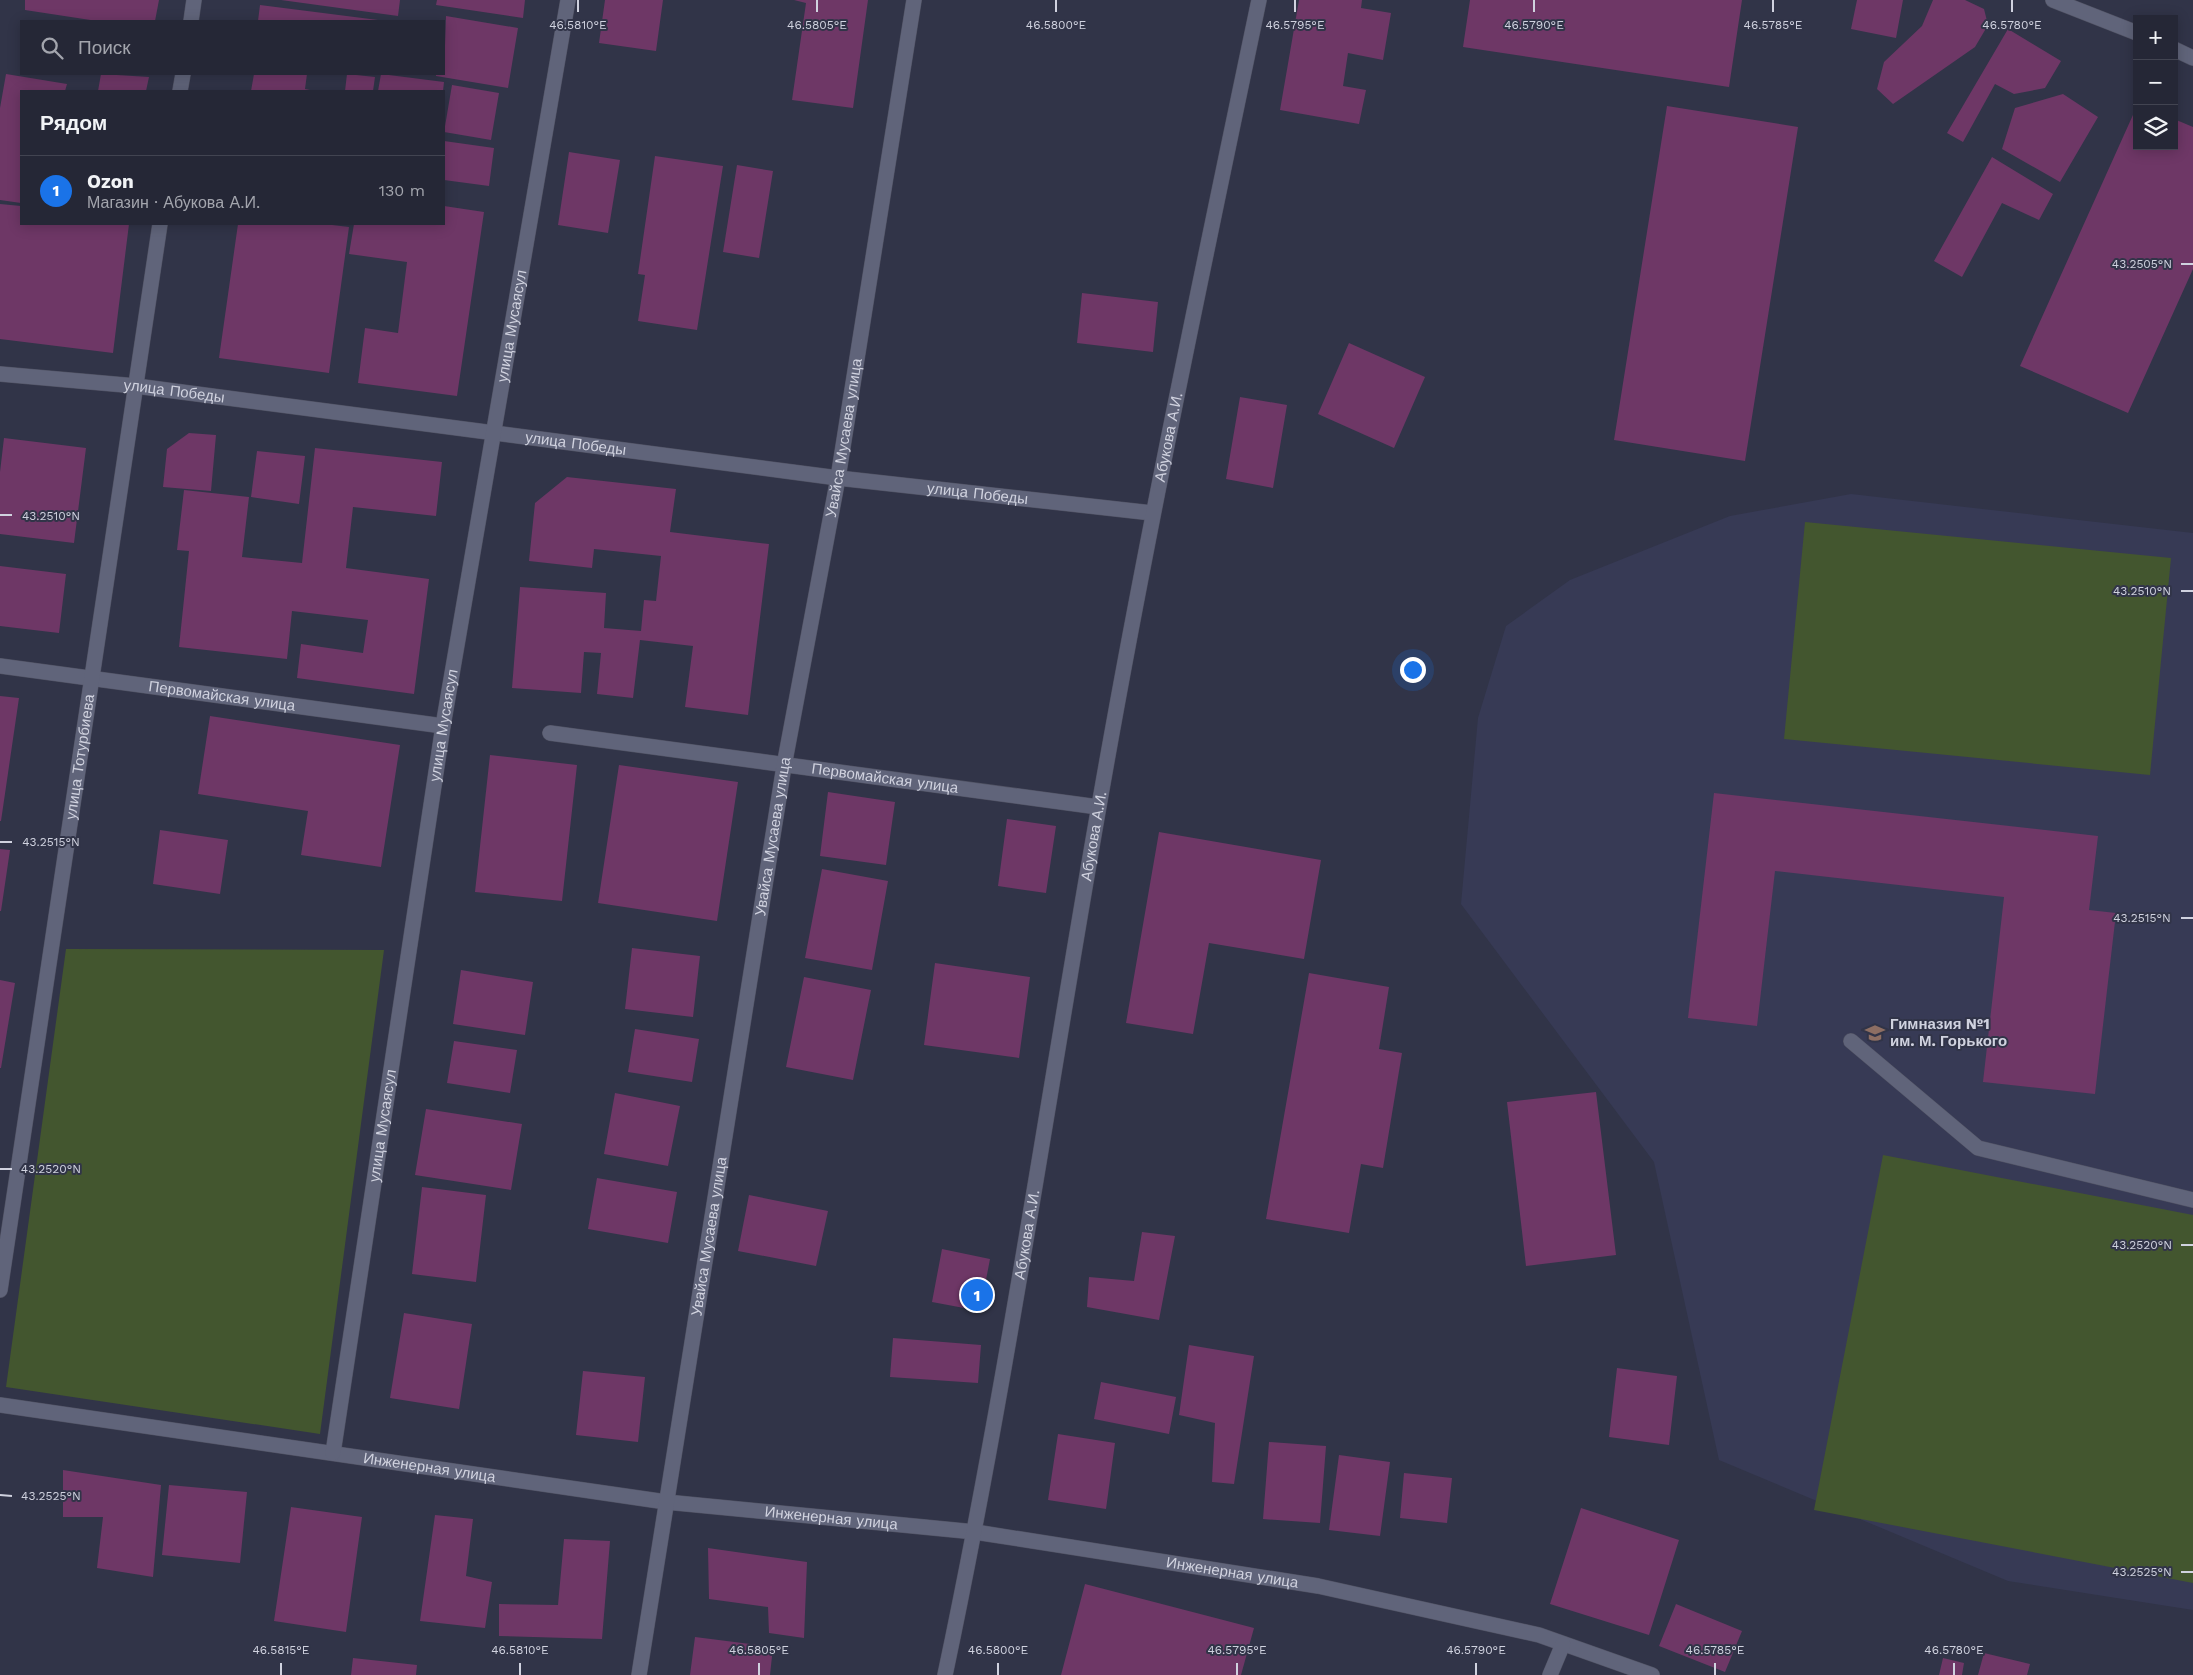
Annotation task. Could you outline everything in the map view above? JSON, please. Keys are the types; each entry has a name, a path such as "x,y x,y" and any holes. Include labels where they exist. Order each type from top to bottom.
{"street":[{"path":"191,20 194,0"},
{"name":"улица Мусаясул","path":"333,1454 443,726 568,0"},
{"name":"Увайса Мусаева улица","path":"639,1675 784,766 838,478 914,0"},
{"name":"Абукова А.И.","path":"945,1675 975,1532 1098,807 1152,513 1259,0"},
{"path":"2053,0 2133,31"},
{"path":"2178,51 2193,58"},
{"path":"180,90 183,75"},
{"name":"улица Тотурбиева","path":"0,1290 160,225"},
{"name":"улица Победы","path":"0,374 136,386 838,478 1152,513"},
{"name":"Первомайская улица","path":"0,666 443,726"},
{"name":"Первомайская улица","path":"550,733 1098,807"},
{"path":"1851,1041 1978,1148 2193,1200"},
{"name":"Инженерная улица","path":"0,1405 666,1502 975,1532 1318,1586 1539,1635 1652,1675"},
{"path":"1550,1675 1563,1644"}],"shaded area":[{"name":"Гимназия №1 им. М. Горького","path":"1851,494 2193,533 2193,1610 2008,1581 1719,1460 1654,1162 1461,904 1478,718 1506,626 1570,580 1730,516"}],"green space":[{"path":"1805,522 2171,558 2150,775 1784,739"},
{"path":"66,949 384,950 320,1434 6,1387"},
{"path":"1883,1155 2193,1215 2193,1583 1814,1510"}],"building":[{"path":"25,0 159,0 155,20 90,20 25,10"},
{"path":"281,0 400,0 398,16"},
{"path":"437,0 525,0 523,18 436,5"},
{"path":"605,0 663,0 656,51 599,43"},
{"path":"794,0 868,0 853,108 792,100 806,3"},
{"path":"1299,0 1362,0 1361,8 1391,13 1383,60 1348,53 1343,86 1366,90 1359,124 1280,110"},
{"path":"1470,0 1742,0 1729,87 1463,47"},
{"path":"1857,0 1903,0 1896,38 1851,29"},
{"path":"1933,0 1965,0 1984,9 1988,25 1975,47 1893,104 1877,89 1884,62 1922,26"},
{"path":"260,5 378,20 258,20"},
{"path":"446,16 518,28 508,88 436,76 445,75"},
{"path":"2008,29 2061,61 2045,88 2014,94 1995,84 1963,142 1947,133"},
{"path":"6,74 67,84 65,90 20,90 20,203 0,200 0,108"},
{"path":"101,75 149,77 146,90 98,90"},
{"path":"254,75 307,75 305,89 310,90 251,90"},
{"path":"347,75 375,77 373,90 345,90"},
{"path":"381,75 444,82 443,90 378,90"},
{"path":"452,85 499,93 491,140 445,132"},
{"path":"2063,94 2098,117 2060,182 2002,149 2015,108"},
{"path":"1667,106 1798,127 1745,461 1614,440"},
{"path":"2133,115 2133,150 2178,150 2178,121 2193,127 2193,269 2128,413 2020,366"},
{"path":"445,141 494,148 489,186 445,180"},
{"path":"569,152 620,160 608,233 558,225"},
{"path":"655,156 723,166 697,330 638,321 645,275 638,274"},
{"path":"1992,157 2053,194 2039,220 2002,203 1962,277 1934,261"},
{"path":"737,165 773,171 759,258 723,252"},
{"path":"0,204 20,206 20,225 129,225 113,353 0,339"},
{"path":"445,206 484,212 457,396 358,383 365,328 398,333 407,262 349,254 354,225 445,225"},
{"path":"238,225 332,225 349,227 329,373 219,358"},
{"path":"1082,293 1158,302 1153,352 1077,343"},
{"path":"1349,343 1425,377 1394,448 1318,414"},
{"path":"1240,397 1287,405 1273,488 1226,479"},
{"path":"189,433 216,435 211,491 163,487 167,449"},
{"path":"4,438 86,448 74,543 0,534 0,472"},
{"path":"315,448 442,462 436,516 353,507 346,568 429,579 414,694 297,678 301,644 363,653 368,620 292,611 287,659 179,647 189,551 177,550 184,490 249,497 242,557 302,563"},
{"path":"257,451 305,456 299,504 251,497"},
{"path":"567,477 676,489 670,532 769,544 748,715 685,707 693,646 640,640 633,698 597,694 601,653 584,652 581,693 512,688 520,587 606,593 604,628 641,631 644,600 656,601 661,556 594,549 592,568 529,561 535,503"},
{"path":"0,566 66,574 59,633 0,626"},
{"path":"0,696 19,698 1,821 0,821"},
{"path":"210,716 400,745 381,867 301,855 308,811 198,794"},
{"path":"490,755 577,765 562,901 475,892"},
{"path":"619,765 738,782 717,921 598,903"},
{"path":"828,792 895,802 886,865 820,856"},
{"path":"1714,793 2098,836 2089,910 2116,913 2095,1094 1983,1082 2004,897 1775,871 1757,1026 1688,1018"},
{"path":"1007,819 1056,826 1046,893 998,886"},
{"path":"160,830 228,840 220,894 153,884"},
{"path":"1159,832 1321,860 1304,959 1209,943 1193,1034 1126,1023"},
{"path":"0,849 10,850 1,911 0,911"},
{"path":"822,869 888,881 872,970 805,958"},
{"path":"632,948 700,956 693,1017 625,1009"},
{"path":"935,963 1030,977 1019,1058 924,1045"},
{"path":"461,970 533,982 525,1035 453,1024"},
{"path":"1309,973 1389,987 1379,1049 1402,1053 1383,1168 1361,1164 1349,1233 1266,1219"},
{"path":"804,977 871,990 853,1080 786,1067"},
{"path":"0,980 15,983 1,1068 0,1068"},
{"path":"635,1029 699,1039 692,1082 628,1072"},
{"path":"454,1041 517,1050 510,1093 447,1083"},
{"path":"1596,1092 1616,1255 1526,1266 1507,1102"},
{"path":"615,1093 680,1106 668,1166 604,1154"},
{"path":"426,1109 522,1124 511,1190 415,1175"},
{"path":"597,1178 677,1192 668,1243 588,1229"},
{"path":"422,1187 486,1195 476,1282 412,1274"},
{"path":"749,1195 828,1211 816,1266 738,1251"},
{"path":"1142,1232 1175,1236 1159,1320 1087,1307 1089,1277 1134,1281"},
{"path":"942,1249 990,1259 980,1311 932,1302"},
{"path":"404,1313 472,1324 459,1409 390,1398"},
{"path":"893,1338 981,1345 978,1383 890,1377"},
{"path":"1189,1345 1254,1356 1234,1484 1212,1482 1215,1423 1179,1415"},
{"path":"1617,1368 1677,1376 1669,1445 1609,1437"},
{"path":"583,1371 645,1377 638,1442 576,1435"},
{"path":"1101,1382 1176,1397 1169,1434 1094,1419"},
{"path":"1058,1434 1115,1443 1106,1509 1048,1500"},
{"path":"1269,1442 1326,1446 1320,1523 1263,1519"},
{"path":"1339,1455 1390,1462 1380,1536 1329,1530"},
{"path":"63,1470 161,1485 153,1577 97,1568 103,1517 63,1517"},
{"path":"1404,1473 1452,1478 1447,1523 1400,1518"},
{"path":"169,1485 247,1492 240,1563 162,1555"},
{"path":"291,1507 362,1517 346,1632 274,1621"},
{"path":"1581,1508 1679,1540 1649,1635 1550,1604"},
{"path":"435,1515 473,1519 466,1576 492,1582 485,1628 420,1621"},
{"path":"564,1539 610,1541 602,1639 499,1636 499,1604 558,1605"},
{"path":"708,1548 807,1562 804,1638 769,1633 768,1607 709,1599"},
{"path":"1085,1584 1254,1628 1241,1675 1061,1675"},
{"path":"1676,1604 1742,1631 1725,1672 1659,1646"},
{"path":"695,1637 773,1647 770,1675 690,1675"},
{"path":"1984,1653 2030,1664 2027,1675 1978,1675"},
{"path":"353,1658 417,1665 416,1675 351,1675"},
{"path":"1943,1658 1964,1663 1962,1675 1939,1675"}],"place":[{"name":"Гимназия №1 им. М. Горького","path":"1875,1033"},
{"name":"Ozon","path":"977,1295"}]}
